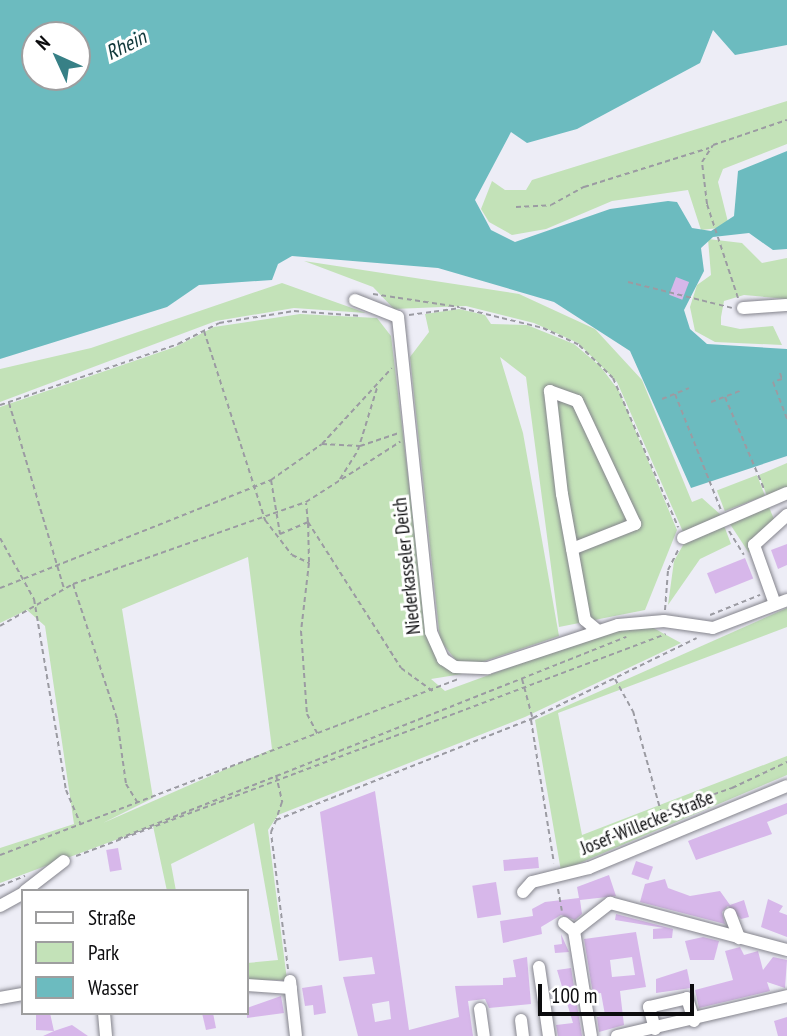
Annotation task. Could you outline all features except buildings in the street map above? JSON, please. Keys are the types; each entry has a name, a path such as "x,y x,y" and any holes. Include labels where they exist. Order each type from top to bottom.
{"street":[{"path":"358,301 398,317"},
{"path":"743,309 787,305"},
{"name":"Niederkasseler Deich","path":"398,317 413,432 431,632 443,659 471,670"},
{"path":"572,549 635,524 577,401 550,391 562,495 585,620 597,630"},
{"path":"683,538 787,493"},
{"path":"471,670 597,630 643,621 713,628 781,602 770,591 756,559 757,538 787,515"},
{"name":"Josef-Willecke-Straße","path":"523,892 532,882 557,880 589,868 787,786"},
{"path":"28,889 64,861"},
{"path":"0,906 21,894"},
{"path":"591,1036 569,927 611,903 787,950"},
{"path":"730,914 739,938"},
{"path":"539,967 549,1036"},
{"path":"248,985 290,985 296,1036"},
{"path":"0,998 21,995"},
{"path":"617,1036 694,1021 787,996"},
{"path":"655,1029 649,1007 687,998 694,1021"},
{"path":"480,1009 484,1036"},
{"path":"104,1015 106,1036"},
{"path":"521,1020 523,1036"}],"path":[{"path":"516,207 551,205 584,187 710,148 787,120"},
{"path":"628,282 702,305 743,309 714,226 702,168 710,148"},
{"path":"358,301 392,292 543,328 601,365 628,408 683,538 668,570 664,621"},
{"path":"398,317 461,307"},
{"path":"0,405 178,344 204,329 294,311 377,316"},
{"path":"204,329 265,520 280,534"},
{"path":"0,588 57,563 271,480 322,444 403,356"},
{"path":"780,373 782,379 773,382 787,419"},
{"path":"340,480 360,446 378,384"},
{"path":"662,399 690,388"},
{"path":"711,402 740,391"},
{"path":"675,394 723,516"},
{"path":"725,397 767,498"},
{"path":"9,402 64,589"},
{"path":"322,444 360,446 413,432"},
{"path":"0,626 74,584 265,520 306,502 413,432"},
{"path":"271,480 280,534 292,555 309,563"},
{"path":"306,502 309,563 301,631 307,714 318,736"},
{"path":"308,522 401,668 435,692"},
{"path":"280,534 308,522"},
{"path":"726,523 741,554 756,559"},
{"path":"0,538 21,578 33,594 31,606 66,790 81,826"},
{"path":"74,584 117,719 126,784 139,804"},
{"path":"134,836 277,784 770,591"},
{"path":"276,820 532,719 713,628"},
{"path":"114,842 276,774 616,640"},
{"path":"0,855 435,692 471,670"},
{"path":"522,678 532,719 557,880 569,927"},
{"path":"615,679 633,710 661,813"},
{"path":"589,868 584,849 590,842 787,762"},
{"path":"276,774 282,802 271,832 290,985"}],"green space":[{"path":"787,101 787,144 723,169 718,182 728,222 719,228 701,230 688,190 612,201 546,229 512,235 489,222 481,209 492,181 505,190 526,190 532,180"},
{"path":"708,239 742,243 762,263 787,258 787,299 744,295 724,301 721,317 721,325 740,329 773,326 782,345 715,342 695,331 690,307 697,285 711,275"},
{"path":"304,261 519,294 595,329 642,380 692,502 702,498 721,515 684,534 617,382 578,343 534,323 466,306 394,309 373,287"},
{"path":"282,283 366,313 294,308 216,321 0,402 0,369 91,348"},
{"path":"459,309 485,315 491,324 527,325 574,344 600,366 619,391 677,530 645,610 559,627 526,377 500,357 523,433 559,636 473,665 458,663 440,640 410,357 429,332 425,314"},
{"path":"300,314 377,318 391,336 426,624 447,667 462,674 431,679 445,691 595,636 646,624 681,643 525,717 278,815 268,830 287,980 248,980 248,963 278,960 254,823 171,864 176,889 167,889 153,826 0,883 0,848 74,824 45,626 27,610 0,623 0,407 175,347 214,327","holes":["248,557 272,749 103,823 153,798 122,609"]},
{"path":"787,463 787,488 767,496 759,475"},
{"path":"757,475 765,496 725,511 717,490"},
{"path":"768,505 774,519 751,540 749,553 728,521"},
{"path":"723,523 731,544 700,559 668,605 674,561 686,540"},
{"path":"787,608 787,627 558,713 582,835 787,756 787,775 561,871 535,720"}],"water":[{"name":"Rhein","path":"0,0 787,0 787,45 735,55 713,30 700,63 577,129 527,143 511,132 475,200 491,230 515,242 610,209 668,201 677,202 692,228 711,231 734,216 738,171 787,151 787,249 773,250 749,233 713,237 701,248 704,271 684,310 690,329 707,344 787,349 787,456 691,488 630,351 554,302 438,268 292,256 278,264 272,280 199,285 167,307 0,359"}]}
